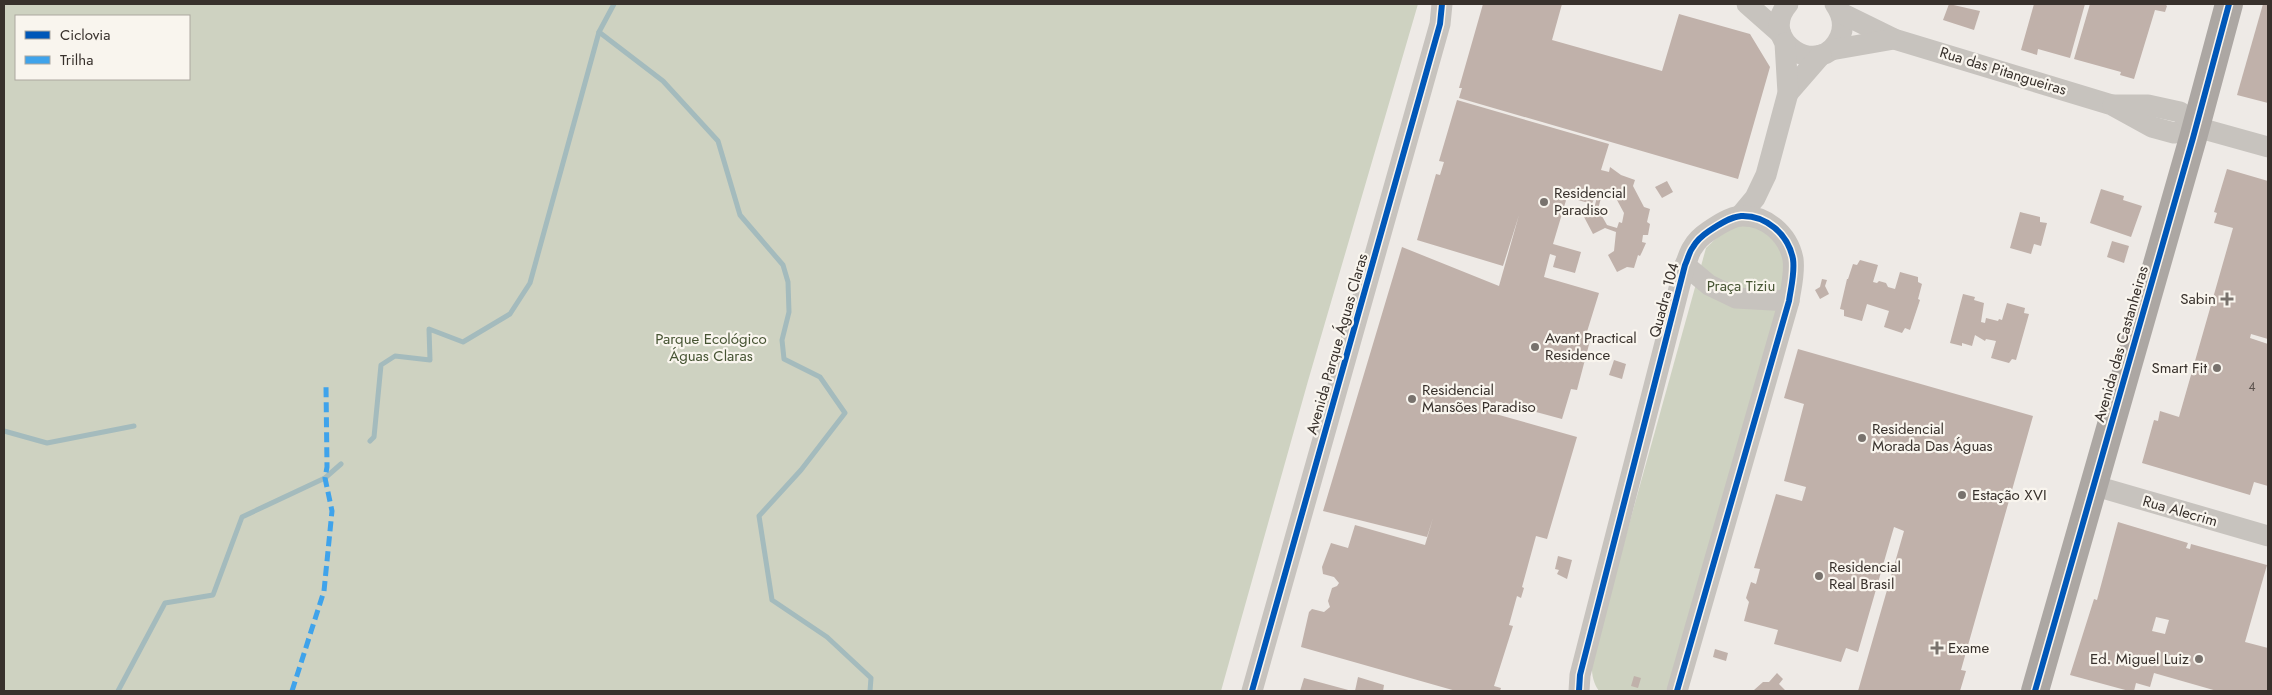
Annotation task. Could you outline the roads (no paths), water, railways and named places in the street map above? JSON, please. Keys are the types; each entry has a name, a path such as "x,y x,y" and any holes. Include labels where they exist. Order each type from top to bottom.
{"main road":[{"name":"Avenida das Castanheiras","path":"2035,691 2092,485 2196,127 2229,4"}],"street":[{"name":"Avenida Parque Águas Claras","path":"1252,691 1441,14 1453,4"},
{"path":"1747,4 1783,39"},
{"path":"1740,216 1754,198 1766,175 1788,93 1781,14 1788,4"},
{"path":"1788,93 1826,52 1838,42 1842,33 1838,8"},
{"name":"Rua das Pitangueiras","path":"1838,8 1894,39 2112,105 2148,105 2180,112 2196,127 2268,147"},
{"name":"Rua das Pitangueiras","path":"1783,39 1792,51 1801,55 1894,39"},
{"path":"1677,691 1789,301 1794,273 1792,257 1782,236 1772,224 1768,206 1766,175"},
{"path":"1740,216 1755,218 1772,224"},
{"name":"Quadra 104","path":"1580,691 1580,675 1692,247 1701,237 1721,223 1740,216"},
{"name":"Quadra 104","path":"1686,265 1709,285 1736,298 1789,301"},
{"name":"Rua Alecrim","path":"2092,485 2268,536"}],"waterway":[{"path":"614,4 599,32 663,81 718,141 740,215 783,265 788,282 789,312 782,340 784,359 820,377 845,413 801,470 759,516 772,600 827,637 871,678 870,691"},
{"path":"370,441 374,437 381,365 395,356 430,360 429,329 463,342 510,314 530,283 599,32"},
{"path":"4,431 47,443 134,426"},
{"path":"118,691 165,603 213,595 242,517 325,478 341,464"}],"place":[{"name":"Residencial Paradiso","path":"1544,202"},
{"name":"Sabin","path":"2227,299"},
{"name":"Avant Practical Residence","path":"1535,347"},
{"name":"Smart Fit","path":"2217,368"},
{"name":"Residencial Mansões Paradiso","path":"1412,399"},
{"name":"Residencial Morada Das Águas","path":"1862,438"},
{"name":"Estação XVI","path":"1962,495"},
{"name":"Residencial Real Brasil","path":"1819,576"},
{"name":"Exame","path":"1937,648"},
{"name":"Ed. Miguel Luiz","path":"2199,659"}],"park label":[{"name":"Praça Tiziu","path":"1741,286"},
{"name":"Parque Ecológico Águas Claras","path":"711,348"}]}
